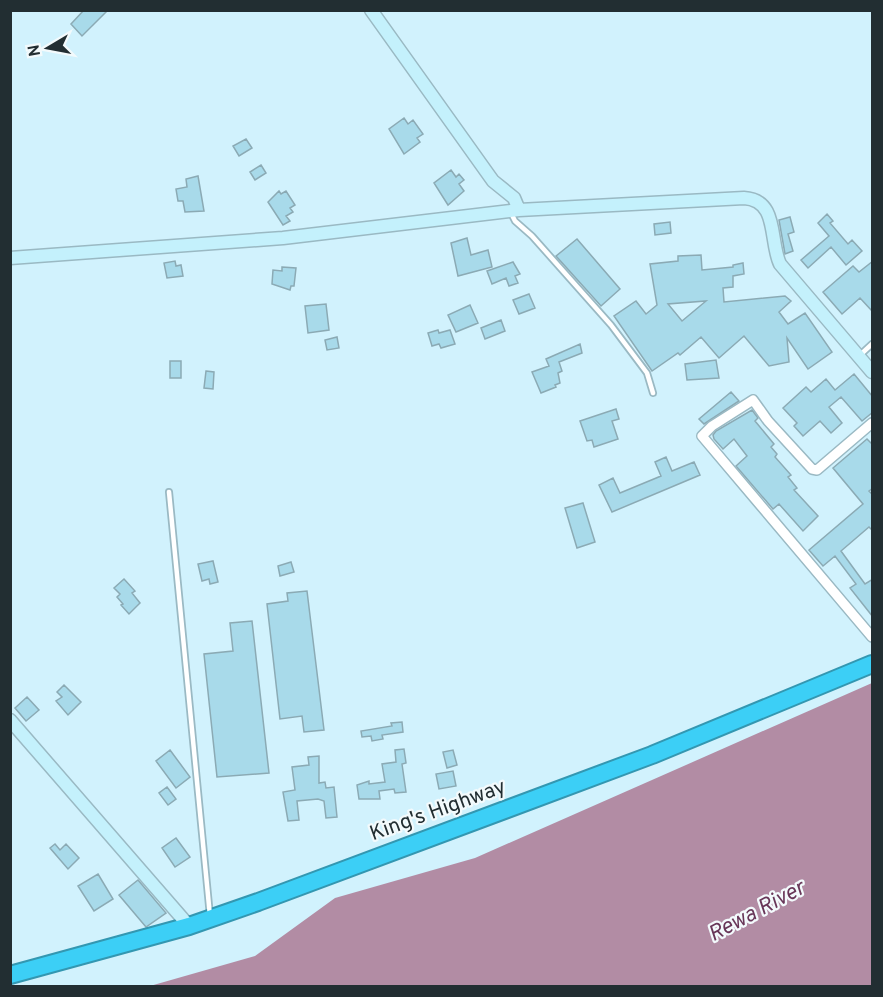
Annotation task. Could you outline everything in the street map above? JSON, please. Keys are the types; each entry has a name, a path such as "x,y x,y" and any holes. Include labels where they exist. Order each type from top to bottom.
{"highway":[{"name":"King's Highway","path":"10,975 211,919 652,755 873,664"}],"street":[{"path":"371,10 494,181 514,198 515,210"},
{"path":"10,258 283,238 515,210 744,198 758,201 764,206 780,264 873,372"},
{"path":"873,423 817,470 812,469 768,421 753,400 712,426 702,436 873,637"},
{"path":"10,720 189,926"}],"lane":[{"path":"515,210 515,221 532,236 611,325 648,373 653,393"},
{"path":"859,356 873,344"},
{"path":"169,492 206,892 211,919"}],"water":[{"name":"Rewa River","path":"872,683 872,986 150,986 255,956 335,898 475,858"}],"building":[{"path":"84,10 108,10 82,36 71,24"},
{"path":"404,118 408,124 413,120 423,134 417,138 420,142 404,154 389,129"},
{"path":"246,139 252,148 239,156 233,146"},
{"path":"261,165 266,173 255,180 250,172"},
{"path":"451,170 456,177 459,174 464,180 459,184 464,191 448,205 434,183"},
{"path":"198,176 204,211 185,212 183,201 178,201 176,189 187,187 186,179"},
{"path":"279,191 281,194 286,191 295,205 290,208 293,212 286,216 290,221 283,225 268,202"},
{"path":"827,214 833,221 830,223 848,244 852,240 862,251 846,265 831,247 808,268 801,260 829,236 818,223"},
{"path":"790,217 794,232 788,234 793,251 785,254 779,220"},
{"path":"670,222 671,233 655,235 654,224"},
{"path":"467,238 471,255 488,250 492,267 458,276 451,243"},
{"path":"577,239 620,289 601,306 556,256"},
{"path":"701,255 702,270 733,267 733,265 743,263 744,274 733,276 733,287 723,288 724,302 785,296 791,301 779,312 788,324 805,313 832,352 808,369 787,338 789,362 769,366 744,336 719,358 701,337 680,355 678,353 652,371 614,316 636,301 646,314 657,305 650,264 678,261 678,256","holes":["706,301 682,321 668,304"]},
{"path":"175,261 176,266 181,265 183,276 167,278 164,263"},
{"path":"873,261 873,312 860,298 842,314 823,292 853,266 859,272"},
{"path":"513,262 520,274 515,276 518,283 509,286 506,278 492,284 487,271"},
{"path":"282,267 296,268 294,286 291,286 290,290 272,284 273,270 282,271"},
{"path":"529,294 535,308 519,314 513,300"},
{"path":"326,304 329,330 308,333 305,306"},
{"path":"470,305 478,323 456,332 448,315"},
{"path":"501,320 505,331 485,339 481,328"},
{"path":"438,330 439,333 450,330 455,344 441,348 439,344 432,346 428,333"},
{"path":"337,337 339,348 327,350 325,340"},
{"path":"580,344 582,353 559,362 562,371 558,373 560,383 541,393 532,372 549,366 546,359"},
{"path":"716,360 719,378 687,380 685,364"},
{"path":"170,361 181,361 181,378 170,378"},
{"path":"206,371 214,372 213,389 204,388"},
{"path":"854,374 873,397 873,412 862,421 841,397 829,407 842,423 831,433 820,421 803,436 794,426 797,423 783,408 806,387 811,392 826,379 835,390"},
{"path":"731,392 739,401 704,424 699,419"},
{"path":"616,409 619,419 612,421 618,439 594,447 592,440 587,441 580,421"},
{"path":"752,410 758,418 755,421 774,444 771,447 777,454 775,457 791,475 788,477 797,488 794,490 818,516 803,531 779,504 773,509 736,466 747,456 734,439 723,449 714,439 713,435 716,431"},
{"path":"867,439 873,445 873,488 869,491 873,495 873,531 869,527 841,551 865,584 873,579 873,617 850,588 856,584 835,556 823,566 809,550 863,504 833,468"},
{"path":"666,457 672,471 694,462 700,475 612,512 599,485 613,478 620,493 661,476 655,462"},
{"path":"583,503 595,542 577,548 565,508"},
{"path":"213,561 218,582 210,584 209,579 202,581 198,564"},
{"path":"291,562 294,572 280,576 278,566"},
{"path":"124,579 135,591 132,593 140,603 129,614 121,605 123,604 117,597 120,594 114,588"},
{"path":"307,591 324,730 304,732 302,716 280,719 267,604 288,601 287,593"},
{"path":"252,621 269,773 217,777 204,654 233,651 230,623"},
{"path":"64,685 81,702 68,715 56,701 62,697 57,692"},
{"path":"27,697 39,710 26,721 15,708"},
{"path":"402,722 403,732 382,735 383,739 372,741 371,736 362,737 361,731"},
{"path":"404,749 406,763 402,764 406,792 395,793 394,789 379,791 380,799 359,799 357,785 369,781 369,784 385,782 382,764 396,762 395,750"},
{"path":"170,750 190,777 176,788 156,761"},
{"path":"453,750 457,765 447,768 443,752"},
{"path":"319,756 319,783 325,782 326,788 334,787 337,817 326,818 324,801 318,799 297,801 299,820 288,821 283,792 295,790 292,767 309,765 308,757"},
{"path":"453,771 456,786 439,789 436,774"},
{"path":"167,787 176,799 168,805 159,793"},
{"path":"176,838 190,857 175,867 162,848"},
{"path":"55,844 60,850 66,844 79,858 68,869 50,848"},
{"path":"98,874 113,899 94,911 78,886"},
{"path":"138,880 166,913 146,927 119,895"}]}
